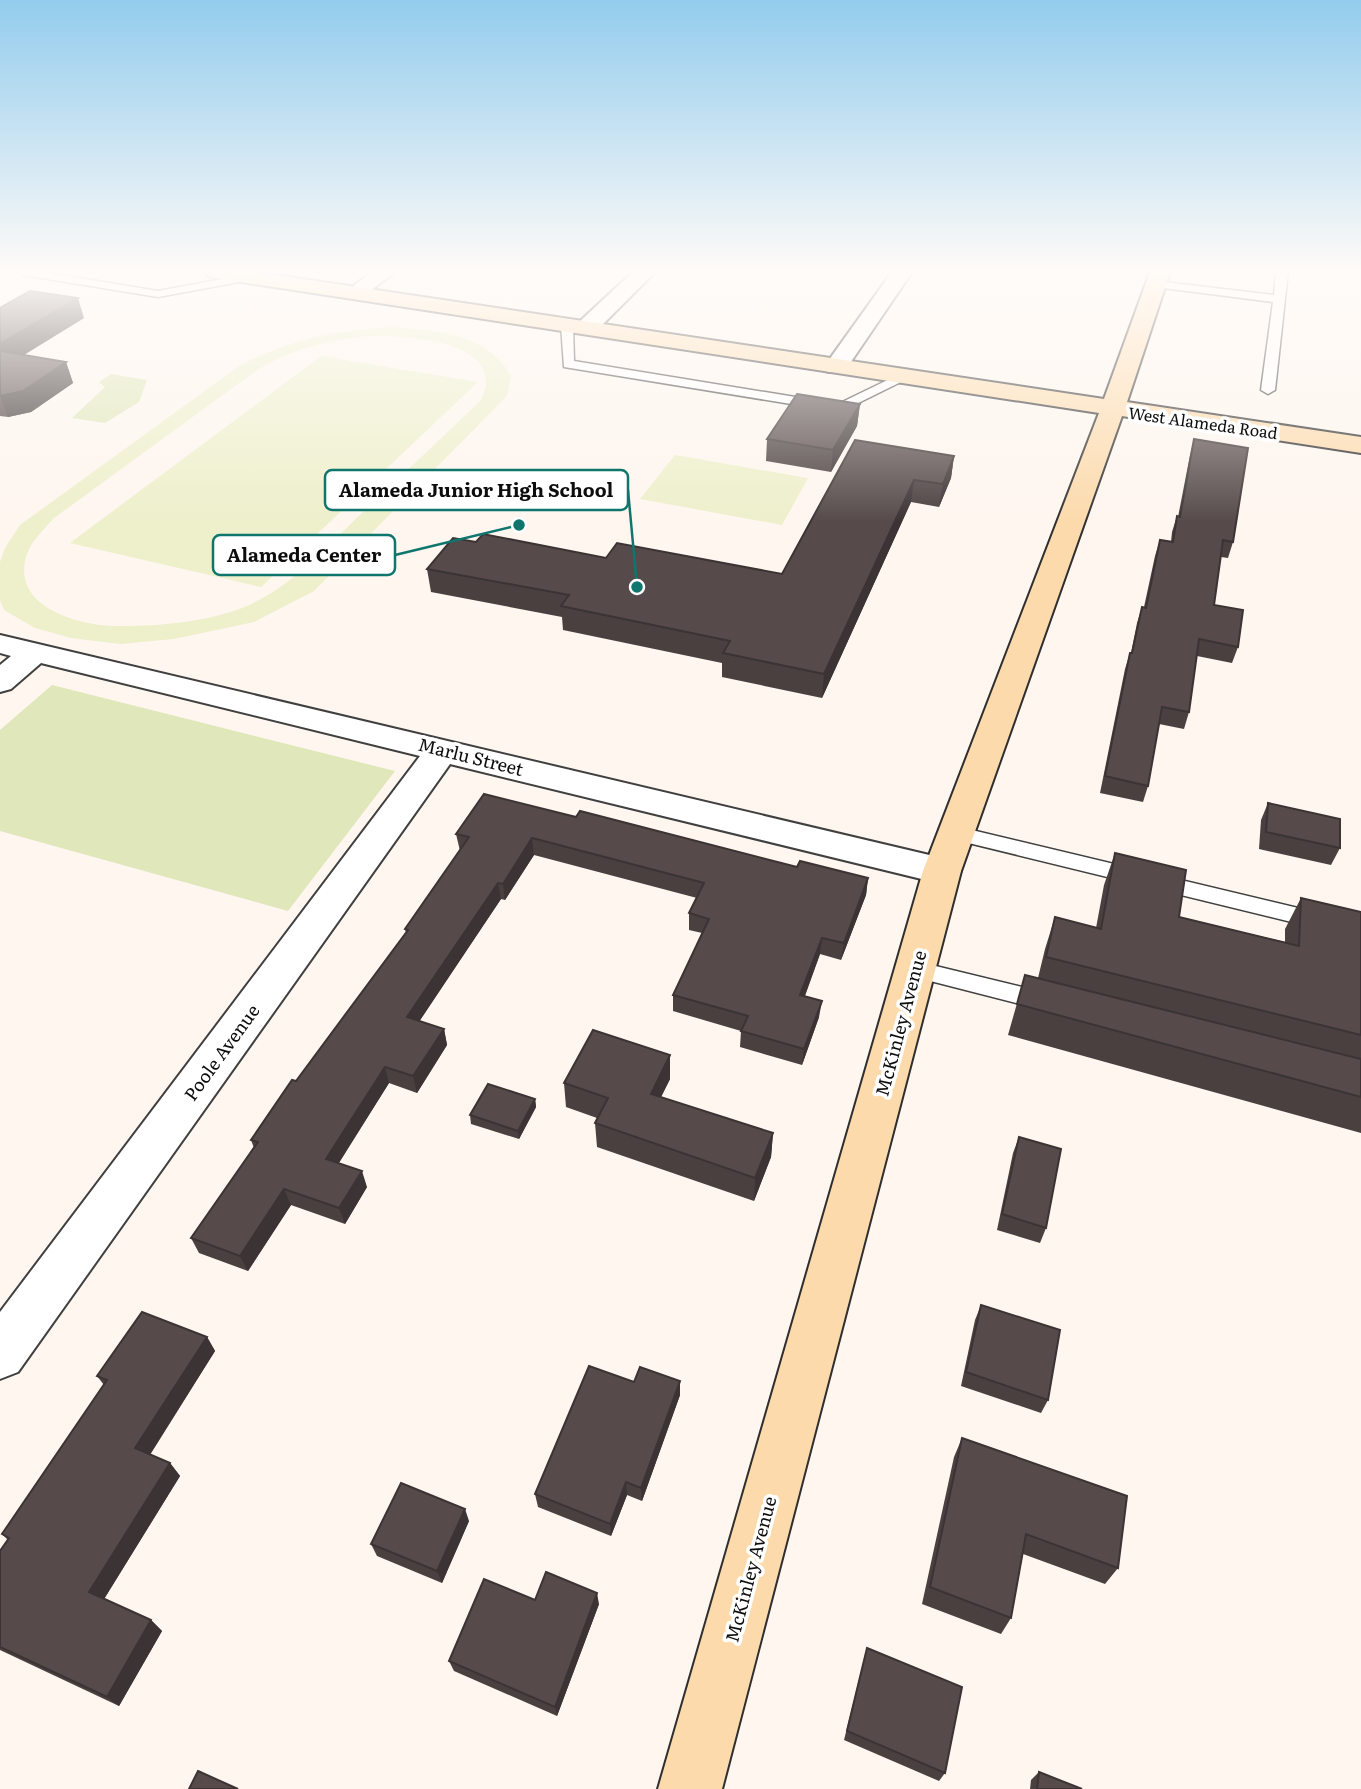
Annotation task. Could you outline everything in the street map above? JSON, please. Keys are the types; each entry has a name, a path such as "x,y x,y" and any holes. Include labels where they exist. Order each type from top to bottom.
{"street":[{"name":"West Alameda Road","path":"761,355 1361,445"},
{"path":"836,367 844,355"},
{"name":"McKinley Avenue","path":"690,1789 948,852 1131,355"},
{"name":"Marlu Street","path":"0,644 443,749 948,852"},
{"path":"0,682 34,653"},
{"name":"Poole Avenue","path":"0,1354 443,749"}],"lane":[{"path":"570,355 568,364 840,408 905,377"},
{"path":"1268,390 1272,355"},
{"path":"948,852 1361,931"},
{"path":"915,969 1063,1007"}],"green space":[{"path":"286,355 253,373 54,518 36,538 25,561 25,578 31,592 41,603 72,619 106,626 121,626 198,620 228,613 259,600 291,579 320,553 481,400 486,384 483,368 470,355 494,355 511,376 507,396 314,591 254,622 174,639 120,644 71,638 35,628 4,610 0,600 0,562 5,548 20,525 239,366 258,357"},
{"path":"321,356 478,382 261,587 70,543"},
{"path":"111,374 147,380 139,402 105,423 72,418 105,387 99,382"},
{"path":"675,455 808,478 782,525 640,499"},
{"path":"52,685 395,771 288,911 0,831 0,730"}],"building":[{"path":"0,355 27,355 66,362 23,391 0,396"},
{"path":"797,394 860,404 833,450 767,439"},
{"path":"1194,439 1248,448 1233,542 1223,540 1214,605 1243,610 1238,647 1199,639 1189,712 1162,707 1148,786 1105,776 1142,607 1146,608 1160,540 1173,542"},
{"path":"855,440 954,456 943,484 914,480 824,674 723,653 730,641 561,606 569,595 427,569 453,538 476,542 483,534 606,558 617,543 782,574"},
{"path":"484,794 576,817 580,811 797,867 800,861 868,878 844,943 822,938 800,995 822,1001 804,1049 741,1031 748,1016 673,995 709,919 689,913 704,883 532,838 503,884 498,883 407,1017 444,1029 413,1076 385,1067 326,1159 362,1171 339,1208 284,1189 240,1256 191,1238 258,1142 251,1140 292,1080 296,1081 408,930 405,929 469,837 456,834"},
{"path":"1268,803 1340,819 1340,848 1266,832"},
{"path":"1115,853 1186,870 1179,917 1299,946 1301,898 1361,912 1361,1035 1046,957 1055,917 1101,929"},
{"path":"1025,975 1361,1059 1361,1097 1017,1004"},
{"path":"593,1030 670,1055 651,1094 773,1133 755,1178 595,1123 608,1098 564,1083"},
{"path":"488,1084 535,1099 518,1131 470,1115"},
{"path":"1019,1137 1061,1149 1046,1228 1002,1214"},
{"path":"981,1305 1060,1330 1048,1400 966,1372"},
{"path":"142,1312 207,1337 135,1448 170,1463 89,1592 151,1620 107,1697 0,1647 0,1551 9,1538 2,1534 107,1380 97,1376"},
{"path":"589,1366 634,1382 640,1367 680,1381 641,1488 626,1482 610,1524 535,1494"},
{"path":"962,1438 1127,1496 1118,1568 1026,1534 1011,1618 930,1587"},
{"path":"401,1483 465,1509 437,1571 371,1544"},
{"path":"546,1572 597,1593 555,1707 449,1661 484,1579 535,1600"},
{"path":"867,1648 962,1687 945,1773 847,1731"},
{"path":"198,1771 238,1789 189,1789"},
{"path":"1039,1772 1082,1789 1037,1789"}],"place":[{"name":"Alameda Center","path":"519,525"},
{"name":"Alameda Junior High School","path":"637,587"}]}
